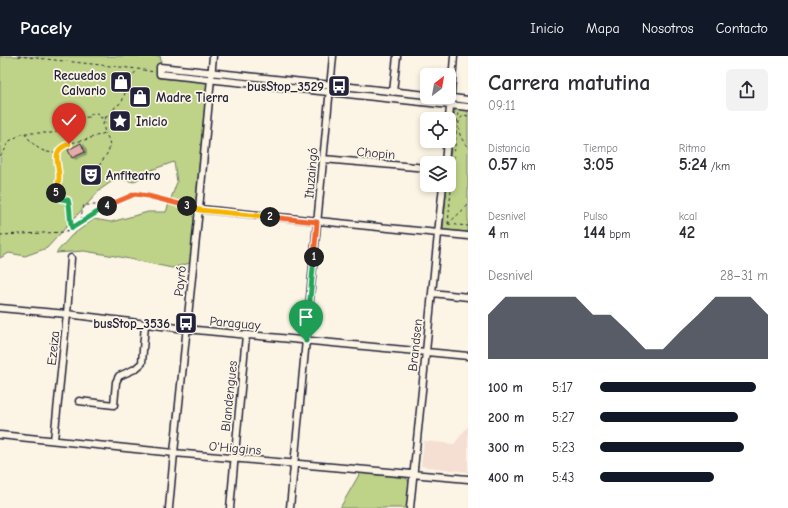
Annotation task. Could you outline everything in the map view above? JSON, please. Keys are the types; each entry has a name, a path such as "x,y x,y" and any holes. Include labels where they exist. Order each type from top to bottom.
{"street":[{"name":"Payró","path":"169,508 213,56"},
{"name":"Ituzaingó","path":"290,508 333,56"},
{"path":"393,92 397,56"},
{"path":"452,68 454,56"},
{"path":"160,74 160,67 211,76 330,88 420,94"},
{"path":"330,88 450,105 468,106"},
{"path":"456,98 468,100"},
{"path":"450,105 450,112"},
{"name":"Chopin","path":"324,159 420,167"},
{"name":"Brandsen","path":"410,508 442,192"},
{"path":"199,210 468,236"},
{"name":"Ezeiza","path":"54,440 67,314 71,258"},
{"path":"432,293 468,296"},
{"name":"Paraguay","path":"0,308 67,314 186,329 468,356"},
{"path":"79,401 114,405 116,382 119,376 135,369 142,363 145,324"},
{"name":"Blandengues","path":"230,508 246,335"},
{"name":"O'Higgins","path":"0,435 234,459 468,479"}],"path":[{"path":"18,56 138,69 160,74"},
{"path":"90,171 98,168 107,155 110,148 110,141 105,133 103,124 106,117 122,102 126,82 138,69"},
{"path":"104,122 109,125 115,121 116,115 113,110"},
{"path":"457,112 468,113"},
{"path":"457,112 462,117"},
{"path":"448,224 457,112"},
{"path":"0,156 5,150 8,142 25,133 53,133 59,131 73,118 89,117 91,114 97,113 102,118 106,117"},
{"path":"468,116 464,115 459,122 460,137 468,147"},
{"path":"25,133 32,143 40,149 52,153 58,152"},
{"path":"72,228 68,200 61,199 56,192 59,181 59,171 55,160 58,152 63,146 105,133"},
{"path":"0,235 65,232 108,205 135,194 148,196 199,210"},
{"path":"82,222 81,216 84,205 108,205"},
{"path":"448,224 468,205"},
{"path":"448,224 468,226"}],"shaded area":[{"path":"468,426 468,472 421,466 424,441 454,444"}],"green space":[{"path":"0,56 160,56 161,60 158,78 207,82 190,263 172,268 84,251 56,253 71,236 94,219 111,222 148,212 166,212 177,182 174,162 151,170 134,182 117,178 101,189 47,248 25,256 9,253 0,258"},
{"path":"455,109 468,110 468,232 443,230 446,192 456,192 456,156 450,156 451,148 456,148 456,112 455,112"},
{"path":"360,473 406,478 409,482 407,508 340,508"}],"building":[{"path":"81,143 85,152 72,158 68,150"}],"place":[{"name":"Recuedos Calvario","path":"121,82"},
{"name":"busStop_3529","path":"339,86"},
{"name":"Madre Tierra","path":"140,97"},
{"name":"Inicio","path":"120,121"},
{"name":"Anfiteatro","path":"91,175"},
{"name":"busStop_3536","path":"186,323"}],"route":[{"path":"69,144 63,146 58,152 55,160 59,171 59,181 56,192 61,199 68,200 72,228 108,205 135,194 148,196 199,210 317,222 306,341"}]}
